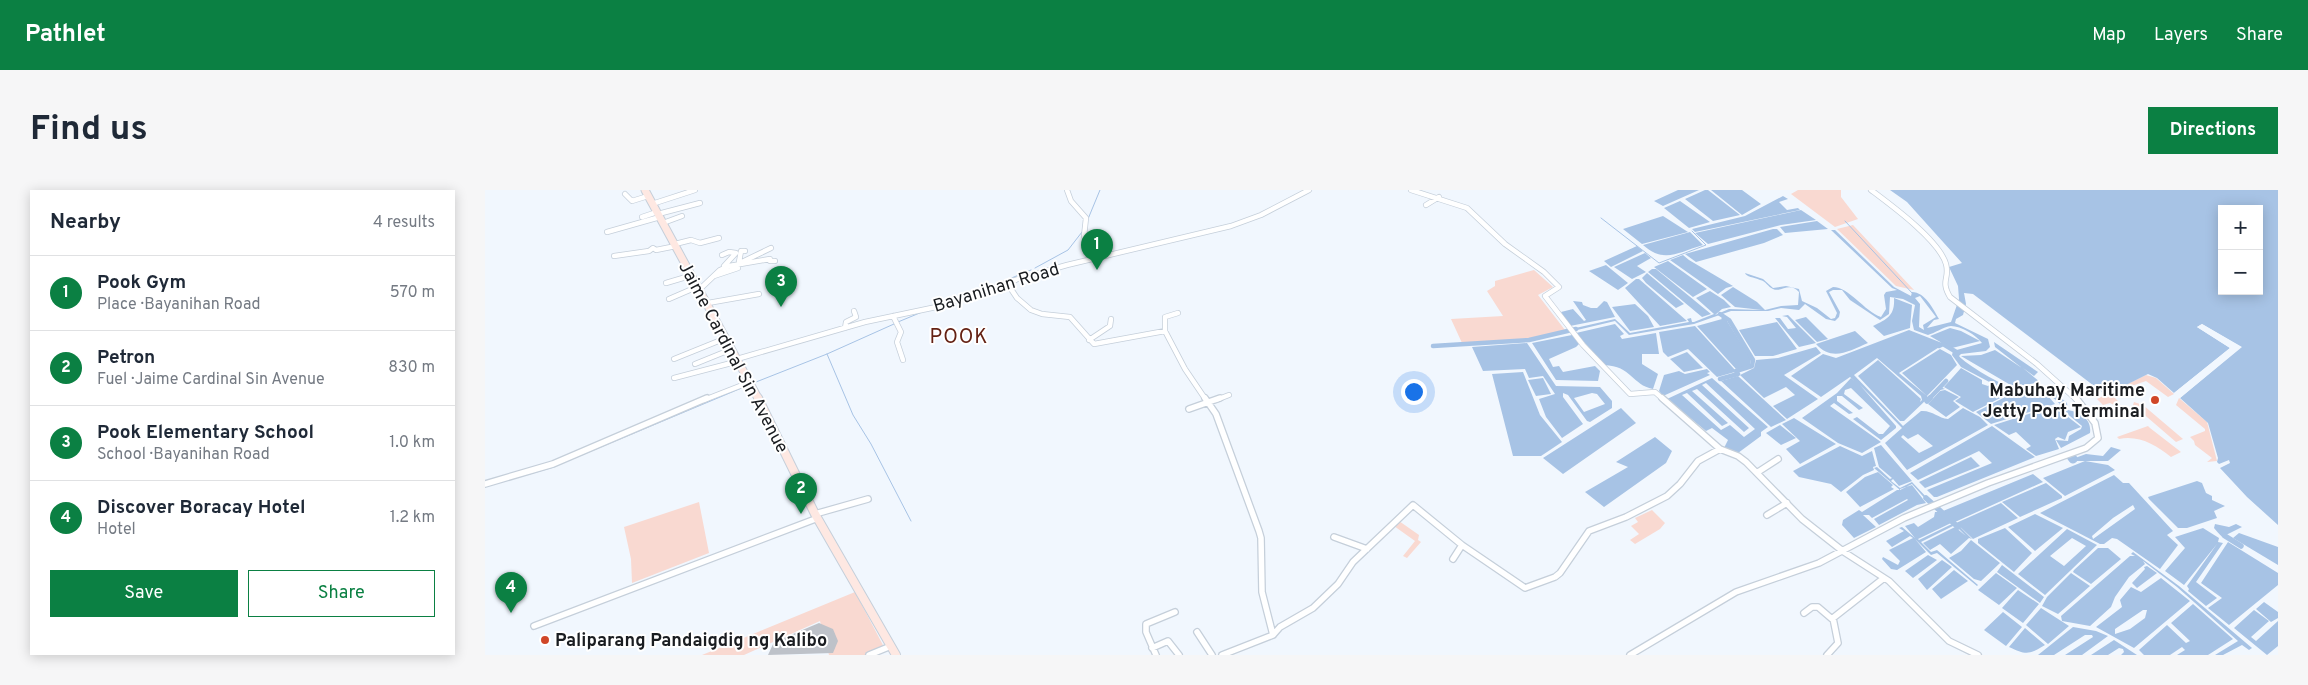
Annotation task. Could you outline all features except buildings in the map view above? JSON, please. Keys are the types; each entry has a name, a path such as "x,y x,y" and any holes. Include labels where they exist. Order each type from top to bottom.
{"main road":[{"name":"Jaime Cardinal Sin Avenue","path":"646,193 727,338 817,517 896,655"}],"street":[{"path":"652,204 695,190"},
{"path":"1067,190 1071,201 1086,218 1084,236 1095,259"},
{"name":"Bayanihan Road","path":"674,378 845,328 941,306 1035,273 1231,226 1261,214 1309,190"},
{"path":"1411,190 1439,197 1467,208 1505,244 1531,262 1554,282 1559,288 1545,296 1572,330 1630,394 1637,396 1647,391 1655,392 1720,449 1738,456 1758,472 1787,503 1843,552 1884,578 1949,641 1978,655"},
{"path":"1630,655 1736,592 1819,564 1904,518 1988,483 2086,448 2095,443 2099,434 2092,415 2065,387 1958,305 1944,287 1947,276 1946,262 1934,244 1871,190"},
{"path":"625,194 632,201 646,193"},
{"path":"1426,205 1439,197"},
{"path":"607,232 701,203"},
{"path":"642,218 682,216"},
{"path":"615,256 649,251 654,248 656,250 691,240 700,243 719,238"},
{"path":"714,276 771,248"},
{"path":"740,264 741,252 745,251"},
{"path":"669,298 708,285 735,253 729,252 722,255"},
{"path":"722,268 770,259 775,261"},
{"path":"666,283 693,275"},
{"path":"1007,283 1012,293 1028,309 1042,314 1070,317 1094,344 1165,331"},
{"path":"708,303 759,294"},
{"path":"845,328 846,322 856,317 855,311"},
{"path":"1179,314 1165,317 1165,331 1185,369 1219,420 1261,538 1262,592 1273,635"},
{"path":"893,316 901,332 897,342 903,360"},
{"path":"1089,340 1108,328 1111,319"},
{"path":"673,360 727,338"},
{"path":"695,364 732,349"},
{"path":"485,484 531,472 566,459 750,382"},
{"path":"1189,409 1229,395"},
{"path":"1222,655 1273,635 1280,627 1322,601 1338,584 1349,566 1413,505 1462,545 1518,585 1527,587 1560,572 1589,531 1626,517 1661,500 1676,489 1698,461 1720,449"},
{"path":"1758,472 1778,459"},
{"path":"534,626 817,517 868,500"},
{"path":"1767,515 1787,503"},
{"path":"1334,537 1367,549"},
{"path":"1453,559 1462,545"},
{"path":"1832,620 1884,578"},
{"path":"1804,613 1811,607 1817,607 1832,620 1838,640 1827,655"},
{"path":"1156,655 1145,632 1146,624 1175,612"},
{"path":"1197,632 1212,655"},
{"path":"1152,648 1168,641 1179,655"},
{"path":"869,655 891,646"}],"shaded area":[{"path":"1798,190 1841,190 1841,197 1858,219 1835,227 1791,194"},
{"path":"1853,225 1914,290 1896,286 1837,229"},
{"path":"1534,270 1553,287 1538,295 1565,330 1526,339 1462,343 1451,319 1503,316 1487,291 1495,286 1495,281"},
{"path":"2146,375 2156,378 2174,394 2168,397 2146,381 2114,392 2113,396 2118,401 2114,405 2110,403 2103,405 2097,399"},
{"path":"2179,398 2207,422 2217,461 2207,462 2212,458 2195,445 2190,437 2205,431 2205,429 2176,405"},
{"path":"2134,402 2143,405 2183,439 2176,442 2133,405"},
{"path":"2148,426 2181,452 2171,457 2147,442 2133,438 2119,439 2117,437"},
{"path":"699,502 709,553 632,583 631,559 624,527"},
{"path":"1652,510 1665,523 1660,529 1635,544 1630,540 1639,534 1631,526 1638,522 1635,518"},
{"path":"1399,521 1419,535 1418,540 1421,542 1407,558 1403,556 1415,541 1394,526"},
{"path":"855,592 884,647 866,655 829,655 820,621 744,655 702,655"}],"water":[{"path":"1678,190 1699,190 1663,206 1654,201"},
{"path":"1708,190 1740,215 1713,221 1685,199"},
{"path":"1711,190 1742,190 1761,204 1742,215"},
{"path":"1890,190 2278,190 2278,525 2247,497 2220,468 2230,463 2229,460 2219,464 2217,462 2218,458 2208,423 2180,398 2241,347 2202,324 2197,327 2230,348 2174,393 2157,378 2148,374 2106,395 1973,294 1964,293 1966,304 1963,315 1956,319 1955,323 1988,339 1990,347 1986,351 1961,354 1959,356 1976,369 2013,388 2045,387 2067,403 2068,410 2077,412 2084,417 2089,424 2090,433 2061,448 2056,440 2068,441 2069,436 2081,429 2082,426 2059,407 2060,404 2050,395 2023,396 2012,394 1961,367 1952,355 1953,351 1982,343 1976,337 1955,326 1928,335 1914,330 1912,321 1915,305 1903,299 1890,297 1889,314 1880,320 1850,300 1842,290 1833,290 1829,292 1840,312 1839,317 1835,321 1826,319 1805,304 1799,310 1781,308 1768,311 1731,311 1694,324 1629,335 1615,321 1573,331 1571,329 1615,319 1630,333 1689,322 1687,319 1691,318 1692,322 1694,322 1714,314 1696,298 1710,291 1731,307 1722,309 1715,315 1729,309 1762,310 1735,307 1721,295 1733,287 1757,302 1765,310 1781,306 1798,305 1799,292 1793,288 1799,289 1802,301 1817,308 1831,319 1835,318 1837,313 1826,291 1833,287 1839,288 1851,295 1869,310 1881,317 1886,309 1884,295 1886,292 1897,290 1892,288 1831,230 1835,230 1894,287 1911,296 1912,292 1925,298 1939,319 1934,320 1927,328 1951,322 1959,299 1958,286 1949,267 1962,263 1907,202","holes":["1920,296 1936,317 1923,325 1924,330 1919,327 1920,304 1915,298"]},
{"path":"1783,196 1788,199 1779,202 1787,210 1798,208 1800,210 1695,232 1692,229 1745,216"},
{"path":"1680,201 1710,222 1689,228 1664,208"},
{"path":"1801,210 1816,220 1781,225 1708,244 1695,233"},
{"path":"1663,216 1688,232 1642,244 1623,229"},
{"path":"1817,221 1828,229 1785,233 1780,227"},
{"path":"1777,229 1783,235 1764,243 1696,262 1685,254"},
{"path":"1690,232 1703,245 1672,255 1665,255 1651,251 1643,245"},
{"path":"1637,246 1643,251 1611,267 1604,261"},
{"path":"1645,253 1651,258 1637,266 1646,272 1632,279 1614,267"},
{"path":"1683,255 1733,286 1726,288 1718,294 1670,260"},
{"path":"1668,261 1707,289 1693,297 1654,267"},
{"path":"1606,265 1628,283 1618,290 1589,271"},
{"path":"1656,269 1711,314 1702,317 1648,272"},
{"path":"1647,273 1684,304 1676,308 1646,283 1642,278"},
{"path":"1745,273 1763,279 1773,288 1790,287 1776,290"},
{"path":"1636,279 1639,279 1687,321 1660,326 1625,288"},
{"path":"1894,298 1912,305 1910,328 1884,336 1873,326 1890,316"},
{"path":"1573,301 1582,302 1583,305 1591,308 1597,308 1604,301 1607,302 1615,317 1570,326 1561,312 1573,309 1584,321 1586,320"},
{"path":"1635,304 1648,316 1654,327 1630,331 1612,307"},
{"path":"1788,315 1816,343 1799,347 1775,318 1780,318 1788,329 1796,328 1787,317 1782,316"},
{"path":"1725,316 1731,320 1727,321 1751,359 1750,366 1736,369 1697,326 1722,319"},
{"path":"1806,317 1828,339 1817,342 1795,320"},
{"path":"1777,322 1797,349 1773,356 1755,356 1739,330"},
{"path":"1615,324 1624,334 1620,336 1622,339 1656,333 1659,354 1642,354 1642,364 1658,374 1653,389 1640,384 1621,369 1604,365 1576,333"},
{"path":"1695,326 1735,372 1717,377 1688,349 1668,357 1663,352 1659,332"},
{"path":"1950,328 1961,331 1980,341 1952,348 1944,344 1899,373 1927,396 1928,399 1940,387 1945,389 1940,390 1929,402 1926,400 1904,421 1900,421 1858,376 1878,360 1921,399 1920,402 1922,400 1921,396 1877,358 1854,375 1903,426 1921,411 1948,419 1963,408 1980,417 1988,425 1907,470 1885,443 1902,428 1860,385 1896,426 1881,440 1853,419 1857,417 1879,434 1883,434 1890,426 1851,388 1845,390 1844,394 1863,408 1859,410 1842,396 1837,396 1837,401 1853,413 1849,414 1834,403 1830,406 1881,442 1862,453 1838,443 1802,418 1837,393 1851,378 1856,382 1850,377 1821,397 1791,376 1823,354 1836,358 1909,330 1942,343 1930,336","holes":["1918,434 1933,446 1919,453 1901,437 1903,435 1908,439"]},
{"path":"1855,331 1868,343 1847,352 1834,354 1828,353 1816,344"},
{"path":"1572,335 1579,344 1549,359 1553,367 1559,366 1563,372 1595,366 1600,371 1598,381 1556,380 1532,343"},
{"path":"1994,342 2038,372 2034,376 2023,368 2040,382 2014,387 1961,356 1981,355 1995,350 2022,368 1995,347"},
{"path":"1527,343 1556,386 1600,387 1612,401 1612,408 1590,422 1587,421 1568,395 1563,393 1563,397 1583,424 1562,438 1546,417 1539,399 1555,394 1543,376 1529,378 1525,369 1483,371 1472,347","holes":["1592,393 1597,394 1605,404 1584,412 1574,398"]},
{"path":"1816,347 1821,353 1784,375 1818,399 1787,419 1773,406 1795,395 1786,387 1764,398 1740,375 1754,368 1756,360 1778,358"},
{"path":"1940,349 1951,355 1957,365 1927,396 1902,373"},
{"path":"1687,352 1703,368 1684,372 1670,359"},
{"path":"1961,368 1982,380 1982,384 1988,386 1991,384 2008,394 1973,412 1955,401 1961,397 1944,387"},
{"path":"1707,369 1710,372 1707,373 1710,375 1663,396 1659,391 1664,375 1679,371 1685,374"},
{"path":"1523,372 1540,415 1562,442 1541,456 1513,456 1492,374"},
{"path":"1738,376 1786,420 1771,427 1721,381"},
{"path":"1543,378 1551,394 1536,396 1528,380"},
{"path":"1712,378 1768,427 1761,432 1761,436 1738,453 1724,448 1728,440 1712,428 1706,431 1667,399","holes":["1706,383 1755,429 1744,437 1730,425 1721,430 1682,395 1687,393 1722,426 1728,423 1692,391 1697,389 1744,432 1749,428 1702,385"]},
{"path":"1945,390 1959,397 1953,401 1960,407 1946,417 1928,404 1940,391"},
{"path":"2009,395 2049,397 2055,404 1991,424 1976,412"},
{"path":"2054,406 2081,427 2068,432 2065,440 2058,437 2055,439 2059,449 2036,456 2026,449 2031,446 2016,432 2009,435 1994,425"},
{"path":"1621,408 1636,423 1563,474 1543,458"},
{"path":"1794,418 1836,444 1800,464 1786,449 1800,441 1782,424"},
{"path":"1780,425 1796,438 1781,445 1766,433"},
{"path":"1992,426 2035,457 1937,497 1934,497 1927,490 1992,463 1979,451 1918,480 1910,473"},
{"path":"1655,437 1672,451 1666,463 1604,507 1585,492 1628,467 1616,462"},
{"path":"1881,445 1912,481 1899,486 1893,479 1891,481 1900,488 1912,482 1930,501 1928,502 1912,484 1900,490 1874,468 1877,467 1890,479 1892,478 1879,467 1874,448"},
{"path":"1840,446 1862,456 1872,451 1876,466 1873,467 1874,470 1863,475 1841,492 1831,484 1799,477 1793,471"},
{"path":"2111,447 2121,450 2108,461 2077,461 2075,458 2086,454 2103,456"},
{"path":"1971,457 1980,466 1925,488 1919,482"},
{"path":"2085,461 2108,465 2115,470 2065,496 2043,478"},
{"path":"1878,472 1893,485 1891,487 1894,489 1860,507 1846,492 1865,477"},
{"path":"2033,474 2043,482 1955,522 1972,539 1969,538 1951,554 1940,544 1930,550 1923,543 1955,527 1966,536 1955,525 1921,542 1931,552 1937,550 1977,586 1937,553 1931,555 1915,539 1926,552 1897,570 1891,569 1882,559 1883,557 1898,565 1900,561 1889,550 1913,538 1910,536 1892,547 1886,541 1904,531 1899,528 1902,527 1915,538 1905,526 1914,523 1918,527 1934,517 1935,512 1940,512 1951,523 1919,540 1954,523 1943,511"},
{"path":"2114,475 2123,483 2129,483 2173,531 2167,535 2178,545 2160,569 2117,539 2112,538 2104,544 2100,544 2040,513","holes":["2133,505 2135,509 2093,539 2092,536 2113,518"]},
{"path":"2197,481 2202,483 2206,493 2212,496 2212,500 2225,506 2214,511 2217,518 2187,528 2178,528 2148,497"},
{"path":"2046,483 2062,498 2020,517 2002,502"},
{"path":"1912,485 1926,503 1917,505 1879,525 1874,519 1908,500 1872,518 1869,515 1863,515 1876,527 1854,538 1842,525 1843,520 1859,510 1862,512 1897,490"},
{"path":"2001,503 2018,518 1973,539 1956,523"},
{"path":"2035,514 2063,528 2035,551 2008,527"},
{"path":"2215,524 2229,527 2236,524 2242,527 2226,535 2233,540 2230,540 2218,533 2214,528"},
{"path":"2005,528 2032,553 2014,572 1978,543 1978,539"},
{"path":"2203,528 2219,538 2218,542 2223,543 2196,582 2217,598 2206,606 2188,591 2187,586 2217,544 2184,585 2165,571 2185,548 2175,537"},
{"path":"2067,529 2097,545 2045,595 2018,574","holes":["2072,538 2086,546 2064,566 2050,556"]},
{"path":"2239,533 2278,547 2278,565 2233,538"},
{"path":"1971,540 2000,563 1981,581 1974,579 1949,558 1961,551"},
{"path":"2228,542 2278,573 2278,585 2229,625 2208,608 2222,598 2201,583"},
{"path":"2098,548 2108,548 2121,559 2091,584 2073,572"},
{"path":"2133,552 2179,586 2252,648 2249,650 2242,645 2223,655 2215,655 2238,641 2177,587 2143,561 2145,564 2129,577 2115,597 2111,607 2090,626 2062,621 2061,616 2130,556 2135,556 2131,554"},
{"path":"1928,555 1937,560 1913,578 1905,571"},
{"path":"1942,560 1952,567 1927,590 1918,579"},
{"path":"2002,565 2044,597 2040,603 1997,572"},
{"path":"2147,566 2157,573 2137,588 2132,583 2145,569 2144,567"},
{"path":"1954,570 1968,581 1941,599 1932,589"},
{"path":"1996,573 2017,588 1999,605 1978,590"},
{"path":"2071,573 2090,586 2058,614 2042,606 2047,597"},
{"path":"2161,578 2190,601 2134,648 2096,627 2122,607 2120,600 2131,587 2141,592","holes":["2143,610 2147,610 2145,618 2130,629 2115,634 2115,629"]},
{"path":"2018,590 2039,604 2023,623 2002,608"},
{"path":"2264,602 2278,612 2278,618 2271,622 2256,609"},
{"path":"2193,604 2233,639 2208,655 2177,655 2185,650 2182,647 2170,655 2144,655 2139,650 2167,625 2186,643 2190,641 2171,623"},
{"path":"2041,608 2069,626 2048,644 2026,625"},
{"path":"2254,610 2269,621 2251,637 2256,641 2278,621 2278,646 2267,655 2234,628"},
{"path":"2003,612 2022,627 2006,646 1984,630"},
{"path":"2073,627 2096,631 2108,636 2082,655 2065,655 2093,637 2092,635 2085,635 2054,655 2038,655"},
{"path":"2025,628 2045,645 2027,653 2009,647"},
{"path":"2114,640 2137,655 2121,655 2124,652 2123,649 2119,648 2108,655 2091,655"}],"pier":[{"path":"2202,324 2242,347 2180,398 2178,396 2237,347 2202,327 2231,344 2232,349 2176,395 2174,393 2230,348 2197,327"}],"waterway":[{"path":"1088,219 1100,190"},
{"path":"1601,218 1659,263 1706,245 1692,231"},
{"path":"1845,221 1913,294"},
{"path":"1035,268 1068,250 1082,232"},
{"path":"992,286 1031,270"},
{"path":"898,322 922,312"},
{"path":"1720,314 1729,320 1753,360 1752,366 1736,371 1738,374 1720,379"},
{"path":"827,354 894,324"},
{"path":"1433,346 1529,340 1576,329"},
{"path":"1939,346 1943,344 1958,353"},
{"path":"756,382 827,354"},
{"path":"827,354 853,415 871,444 911,521"},
{"path":"1928,400 1946,381"},
{"path":"565,462 744,387"},
{"path":"2070,455 2073,459"},
{"path":"498,483 554,467"},
{"path":"1926,498 1958,527"},
{"path":"2225,536 2241,546"}],"runway":[{"path":"788,655 819,641"}],"place":[{"name":"Pook Gym","path":"1097,270"},
{"name":"Pook Elementary School","path":"781,307"},
{"name":"Mabuhay Maritime Jetty Port Terminal","path":"2155,400"},
{"name":"Petron","path":"801,514"},
{"name":"Discover Boracay Hotel","path":"511,613"},
{"name":"Paliparang Pandaigdig ng Kalibo","path":"545,640"}],"district":[{"name":"POOK","path":"959,336"}]}
